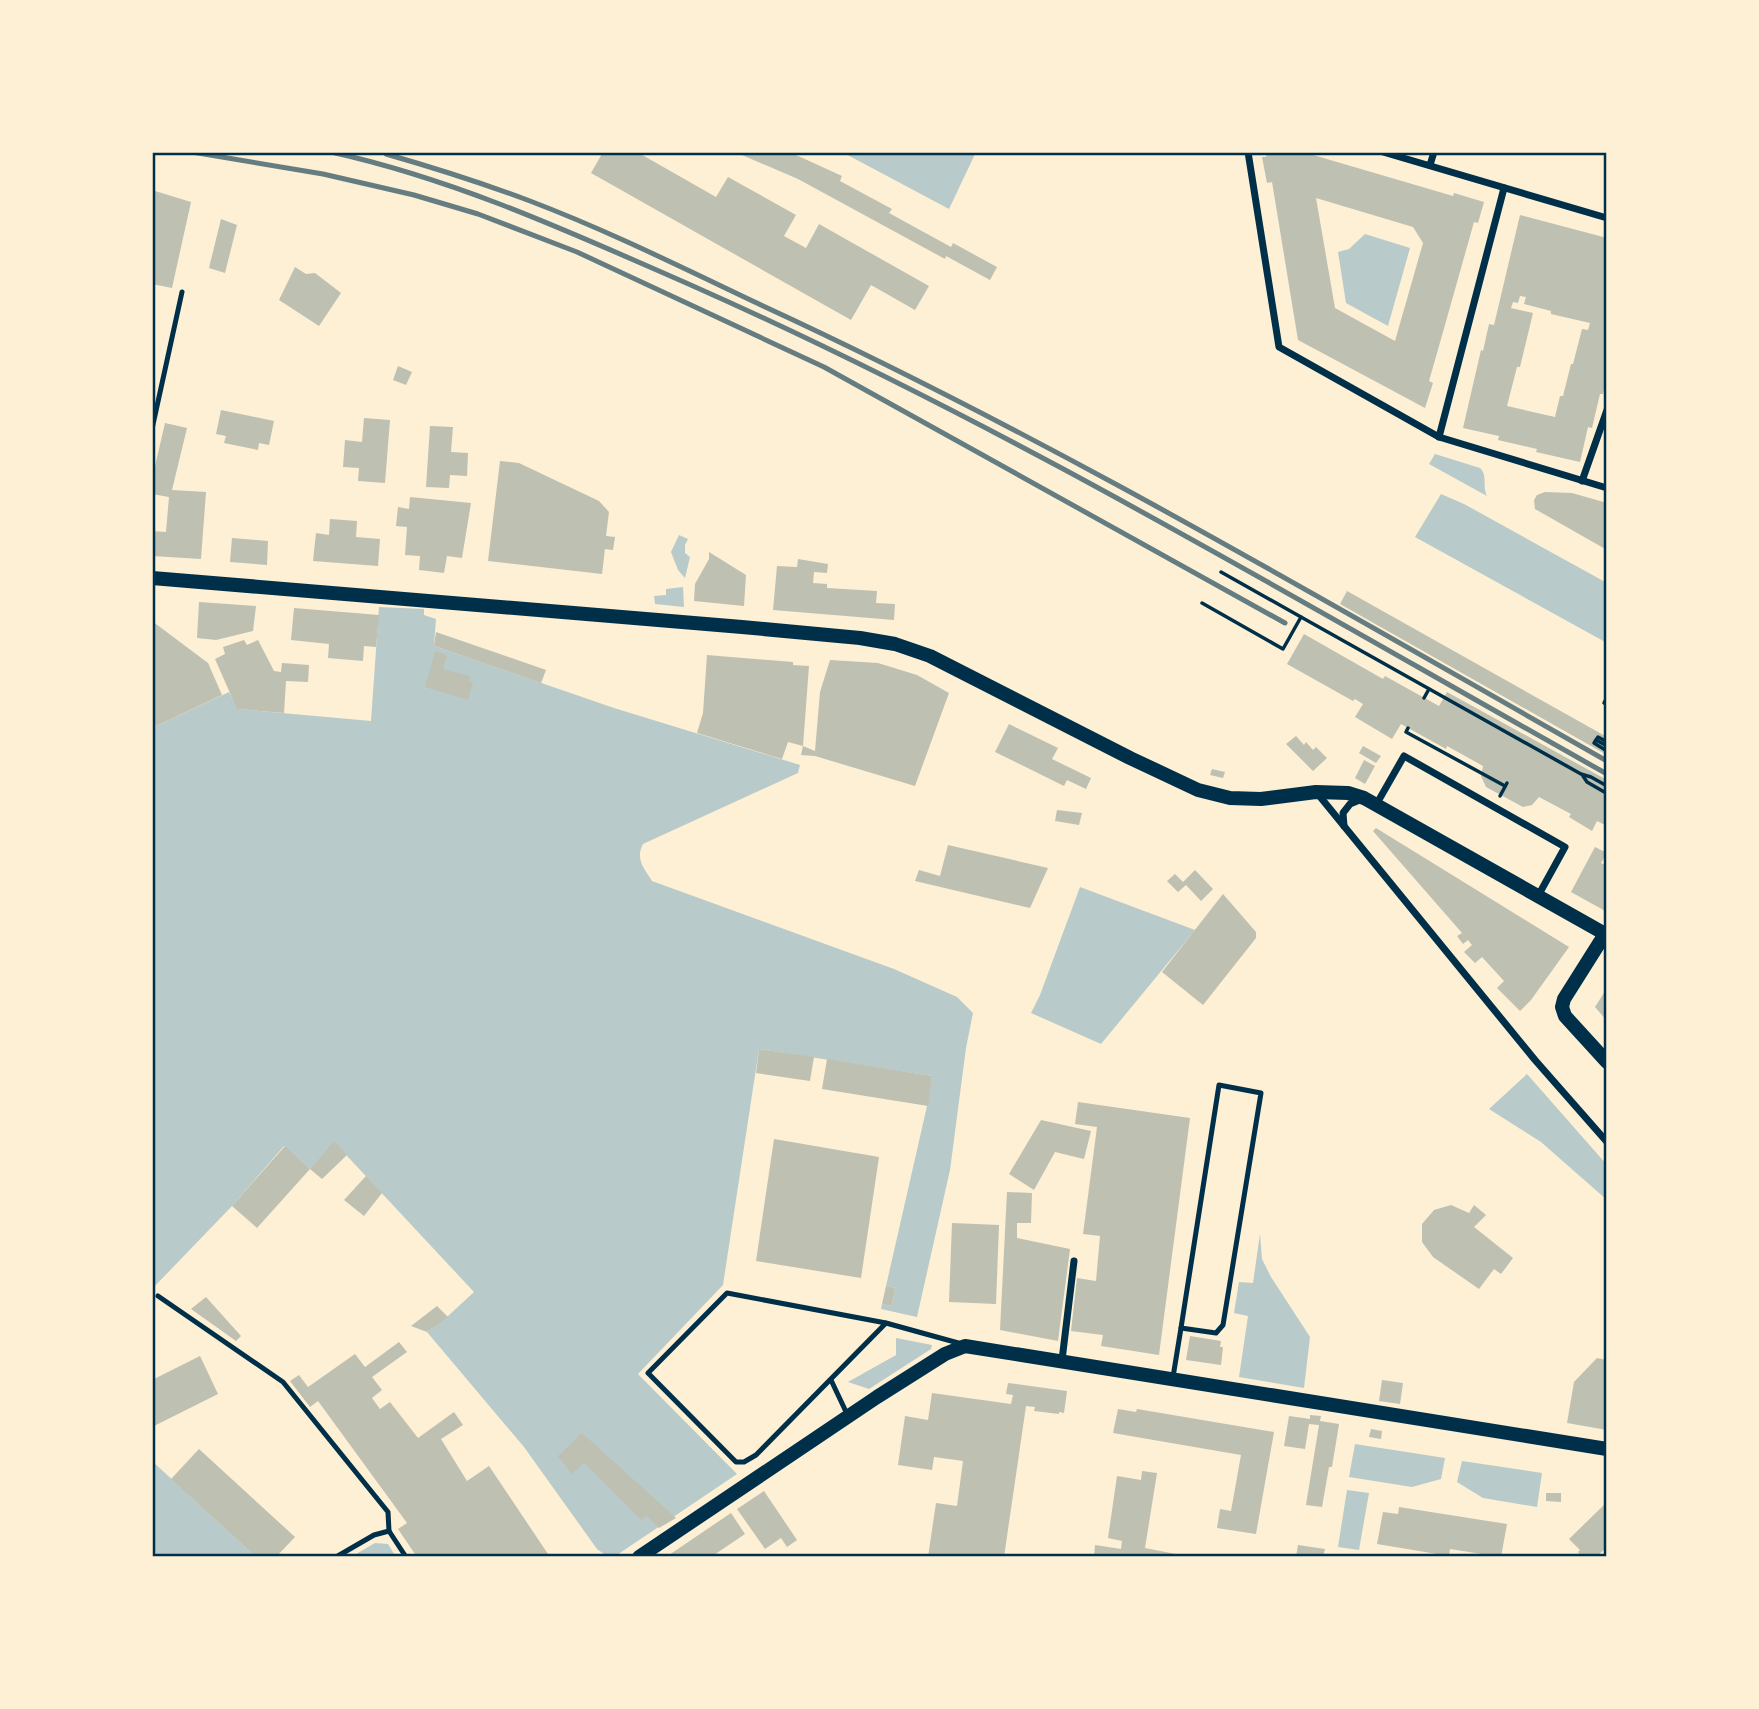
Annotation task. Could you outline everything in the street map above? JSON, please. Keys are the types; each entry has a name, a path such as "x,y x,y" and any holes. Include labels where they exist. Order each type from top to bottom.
{"main road":[{"path":"152,578 729,626 860,638 895,644 930,656 1198,790 1230,798 1261,799 1316,792 1348,793 1370,802 1606,935 1564,999 1562,1007 1565,1016 1607,1062"},
{"path":"639,1557 848,1416 945,1354 965,1346 1607,1449"}],"street":[{"path":"1248,152 1279,347 1439,437 1607,488"},
{"path":"1383,152 1607,218"},
{"path":"1430,165 1434,152"},
{"path":"1439,437 1504,188"},
{"path":"1582,481 1607,410"},
{"path":"1344,827 1343,813 1350,804 1370,802 1404,756 1565,847 1538,896"},
{"path":"1316,792 1535,1060 1607,1142"},
{"path":"1062,1360 1074,1261"}],"lane":[{"path":"152,429 182,292"},
{"path":"1172,1380 1219,1085 1261,1093 1223,1325 1216,1333 1181,1328"},
{"path":"886,1323 756,1455 744,1462 736,1462 648,1373 727,1293 886,1323 965,1346"},
{"path":"158,1296 283,1382 388,1512 389,1531 406,1557"},
{"path":"831,1380 848,1416"},
{"path":"336,1557 374,1535 389,1531"}],"path":[{"path":"1221,572 1530,746 1607,786"},
{"path":"1202,603 1283,649 1301,618"},
{"path":"1424,698 1429,689"},
{"path":"1408,728 1406,732 1506,786"},
{"path":"1596,740 1607,746"},
{"path":"1525,754 1530,746"},
{"path":"1581,774 1587,782 1606,793"}],"shaded area":[{"path":"842,152 976,152 949,209"},
{"path":"1365,234 1410,248 1388,326 1346,303 1338,252 1349,249"},
{"path":"1435,454 1480,468 1484,474 1487,496 1429,464"},
{"path":"1441,494 1607,583 1607,643 1415,537"},
{"path":"679,535 688,539 685,553 690,557 685,578 678,570 671,552"},
{"path":"683,587 684,607 655,604 654,596 666,595 666,589"},
{"path":"379,607 424,609 424,615 436,619 434,646 614,708 800,765 798,773 643,844 640,859 652,881 894,969 957,997 973,1013 950,1170 917,1317 881,1309 882,1304 892,1306 895,1288 886,1286 932,1076 759,1049 723,1285 638,1374 737,1474 614,1557 608,1557 597,1549 524,1447 427,1332 474,1292 334,1142 310,1169 284,1146 232,1206 152,1289 152,728 229,692 238,709 371,721"},
{"path":"1080,887 1195,930 1101,1044 1031,1013"},
{"path":"1527,1074 1607,1165 1607,1200 1541,1142 1489,1109"},
{"path":"1260,1234 1262,1259 1310,1337 1304,1388 1239,1377 1248,1316 1234,1313 1239,1282 1253,1283"},
{"path":"896,1338 932,1345 931,1349 869,1389 848,1382 896,1355"},
{"path":"1355,1444 1445,1458 1441,1479 1412,1487 1349,1477"},
{"path":"152,1461 256,1557 152,1557"},
{"path":"1462,1461 1542,1473 1537,1507 1483,1498 1457,1482"},
{"path":"1347,1490 1369,1493 1359,1550 1338,1547"},
{"path":"375,1543 388,1544 396,1557 351,1557"}],"building":[{"path":"603,152 637,152 716,197 728,177 796,215 784,236 806,248 819,224 929,286 915,310 871,285 851,320 591,173"},
{"path":"735,152 789,152 842,176 840,181 892,209 889,213 951,247 953,243 997,267 990,280 946,256 945,259 798,179"},
{"path":"1268,152 1303,152 1453,196 1454,193 1484,202 1478,223 1474,222 1429,381 1433,383 1425,408 1298,340 1272,182 1267,183 1262,157 1266,157","holes":["1316,198 1413,227 1423,243 1395,341 1335,308"]},
{"path":"152,190 191,202 172,288 152,284"},
{"path":"1520,215 1607,238 1607,377 1592,428 1588,427 1580,462 1536,452 1537,449 1498,440 1499,436 1463,428 1481,350 1483,351 1489,324 1494,325","holes":["1520,296 1526,297 1524,304 1551,311 1551,314 1590,323 1588,330 1582,329 1555,417 1507,406 1533,313 1511,308 1513,302 1518,303"]},
{"path":"221,219 237,225 225,273 209,268"},
{"path":"295,267 306,274 315,273 341,293 319,326 279,300"},
{"path":"398,366 412,372 406,385 393,380"},
{"path":"221,410 274,421 269,445 259,443 258,450 224,443 226,436 216,434"},
{"path":"364,418 390,420 385,483 358,481 359,468 343,467 345,440 362,442"},
{"path":"165,423 187,428 172,490 206,492 201,559 152,556 152,531 166,532 169,497 152,494 152,479"},
{"path":"430,426 453,427 451,452 468,453 467,476 450,475 449,488 426,487"},
{"path":"500,461 519,463 599,501 609,512 606,536 615,537 613,550 605,549 602,574 488,561"},
{"path":"1545,492 1572,493 1607,503 1607,550 1535,509 1534,500 1537,495"},
{"path":"410,497 471,503 462,558 447,556 444,573 419,570 420,556 405,555 407,527 396,526 398,507 409,509"},
{"path":"330,519 357,521 356,537 380,539 378,566 313,561 316,533 329,535"},
{"path":"232,538 268,541 267,565 230,562"},
{"path":"709,552 746,575 744,606 694,601 695,584 709,559"},
{"path":"798,559 828,564 827,573 814,572 813,583 827,584 827,588 877,591 876,603 895,604 894,620 773,610 777,566 797,567"},
{"path":"1347,591 1607,737 1607,755 1340,604"},
{"path":"199,602 256,606 253,631 216,640 197,638"},
{"path":"294,608 379,615 376,647 364,646 363,661 328,658 329,644 291,640"},
{"path":"152,621 208,663 222,695 152,728"},
{"path":"436,632 546,670 541,683 434,646"},
{"path":"1304,634 1383,679 1385,676 1439,706 1447,692 1607,780 1607,826 1597,821 1592,831 1569,817 1571,814 1539,797 1532,805 1523,807 1486,787 1481,776 1483,766 1447,746 1446,749 1401,724 1392,739 1355,717 1363,704 1287,664"},
{"path":"244,640 247,645 258,640 274,671 281,672 282,663 309,665 308,682 286,681 284,713 237,709 215,659 225,654 223,647"},
{"path":"435,651 447,655 443,669 470,676 469,681 473,682 468,700 425,687"},
{"path":"707,655 793,662 793,665 809,666 803,746 788,742 782,759 697,733 703,713"},
{"path":"830,660 878,663 917,675 949,693 915,786 815,756 801,755 803,746 815,751 820,692"},
{"path":"1009,724 1058,748 1052,759 1091,778 1086,789 1067,780 1064,786 995,752"},
{"path":"1296,736 1304,745 1306,742 1313,750 1316,747 1327,758 1313,771 1286,744"},
{"path":"1363,746 1381,756 1376,763 1359,753"},
{"path":"1364,760 1375,766 1365,784 1355,778"},
{"path":"1212,769 1225,772 1223,778 1210,775"},
{"path":"1057,810 1082,813 1079,825 1055,821"},
{"path":"1376,828 1569,947 1520,1011 1497,988 1504,981 1482,957 1475,963 1464,952 1472,945 1468,940 1463,944 1457,936 1462,933 1373,831"},
{"path":"948,845 1048,868 1030,908 915,881 919,870 940,876"},
{"path":"1595,847 1607,853 1601,863 1607,866 1607,912 1571,892"},
{"path":"1195,870 1213,889 1201,901 1186,885 1178,892 1167,881 1175,874 1183,882"},
{"path":"1223,894 1256,932 1256,938 1203,1005 1162,972"},
{"path":"1607,988 1607,1021 1595,1007"},
{"path":"759,1049 814,1057 810,1081 756,1073"},
{"path":"827,1059 932,1076 928,1106 822,1089"},
{"path":"1078,1102 1190,1118 1159,1355 1101,1346 1103,1335 1071,1331 1077,1278 1096,1281 1100,1236 1083,1234 1097,1127 1075,1124"},
{"path":"1041,1120 1091,1131 1084,1159 1055,1152 1034,1190 1009,1174"},
{"path":"774,1139 879,1157 861,1278 756,1261"},
{"path":"334,1141 347,1155 322,1179 310,1169"},
{"path":"285,1146 310,1169 257,1228 232,1206"},
{"path":"366,1176 382,1193 364,1216 344,1200"},
{"path":"1007,1192 1032,1193 1031,1223 1017,1223 1017,1238 1070,1249 1058,1341 1000,1330"},
{"path":"1451,1205 1469,1213 1474,1205 1486,1215 1474,1227 1513,1258 1501,1274 1494,1269 1479,1289 1433,1257 1422,1242 1422,1224 1434,1210"},
{"path":"952,1223 999,1225 996,1304 949,1302"},
{"path":"886,1286 895,1288 892,1306 882,1304"},
{"path":"206,1297 241,1336 236,1341 191,1309"},
{"path":"437,1306 448,1317 427,1332 411,1326"},
{"path":"1190,1336 1221,1341 1221,1365 1186,1360"},
{"path":"399,1342 407,1352 372,1377 382,1390 372,1398 380,1409 390,1402 418,1438 454,1412 463,1425 441,1439 467,1481 489,1466 550,1557 417,1557 398,1529 407,1523 318,1401 310,1407 290,1381 299,1375 308,1387 355,1354 365,1367"},
{"path":"200,1356 218,1394 152,1427 152,1380"},
{"path":"1597,1358 1607,1360 1607,1430 1567,1423 1574,1382"},
{"path":"1382,1380 1403,1383 1400,1404 1379,1401"},
{"path":"1008,1383 1067,1391 1064,1413 1034,1411 1035,1407 1026,1406 1004,1557 928,1557 936,1503 957,1506 963,1461 934,1457 932,1470 898,1465 905,1416 928,1420 932,1393 1011,1404 1013,1395 1006,1394"},
{"path":"1118,1409 1136,1412 1137,1409 1274,1432 1256,1534 1217,1528 1220,1509 1231,1511 1241,1455 1113,1433"},
{"path":"1310,1415 1321,1416 1320,1421 1339,1424 1322,1507 1306,1505 1319,1425 1309,1424 1305,1449 1284,1446 1289,1416 1310,1419"},
{"path":"1371,1429 1382,1431 1381,1439 1369,1437"},
{"path":"582,1433 676,1518 659,1528 647,1516 641,1520 584,1462 572,1474 558,1456"},
{"path":"199,1449 295,1537 276,1557 256,1557 171,1479"},
{"path":"1142,1471 1157,1473 1145,1548 1191,1557 1094,1557 1095,1545 1121,1549 1122,1541 1108,1538 1117,1476 1141,1480"},
{"path":"764,1491 797,1540 787,1547 781,1538 765,1549 737,1509"},
{"path":"1546,1493 1561,1493 1561,1502 1546,1501"},
{"path":"1607,1502 1607,1547 1596,1557 1582,1557 1578,1552 1580,1550 1569,1539"},
{"path":"1399,1507 1507,1524 1501,1557 1450,1549 1449,1556 1377,1544 1383,1512 1398,1514"},
{"path":"731,1513 745,1534 711,1557 666,1557"},
{"path":"1298,1545 1325,1549 1323,1557 1296,1557"}],"railway":[{"path":"192,152 323,174 414,195 478,214 577,252 824,367 1285,623"},
{"path":"331,152 424,177 515,210 811,340 1041,457 1155,519 1607,774"},
{"path":"386,154 494,188 589,225 869,357 1189,524 1607,761"}]}
